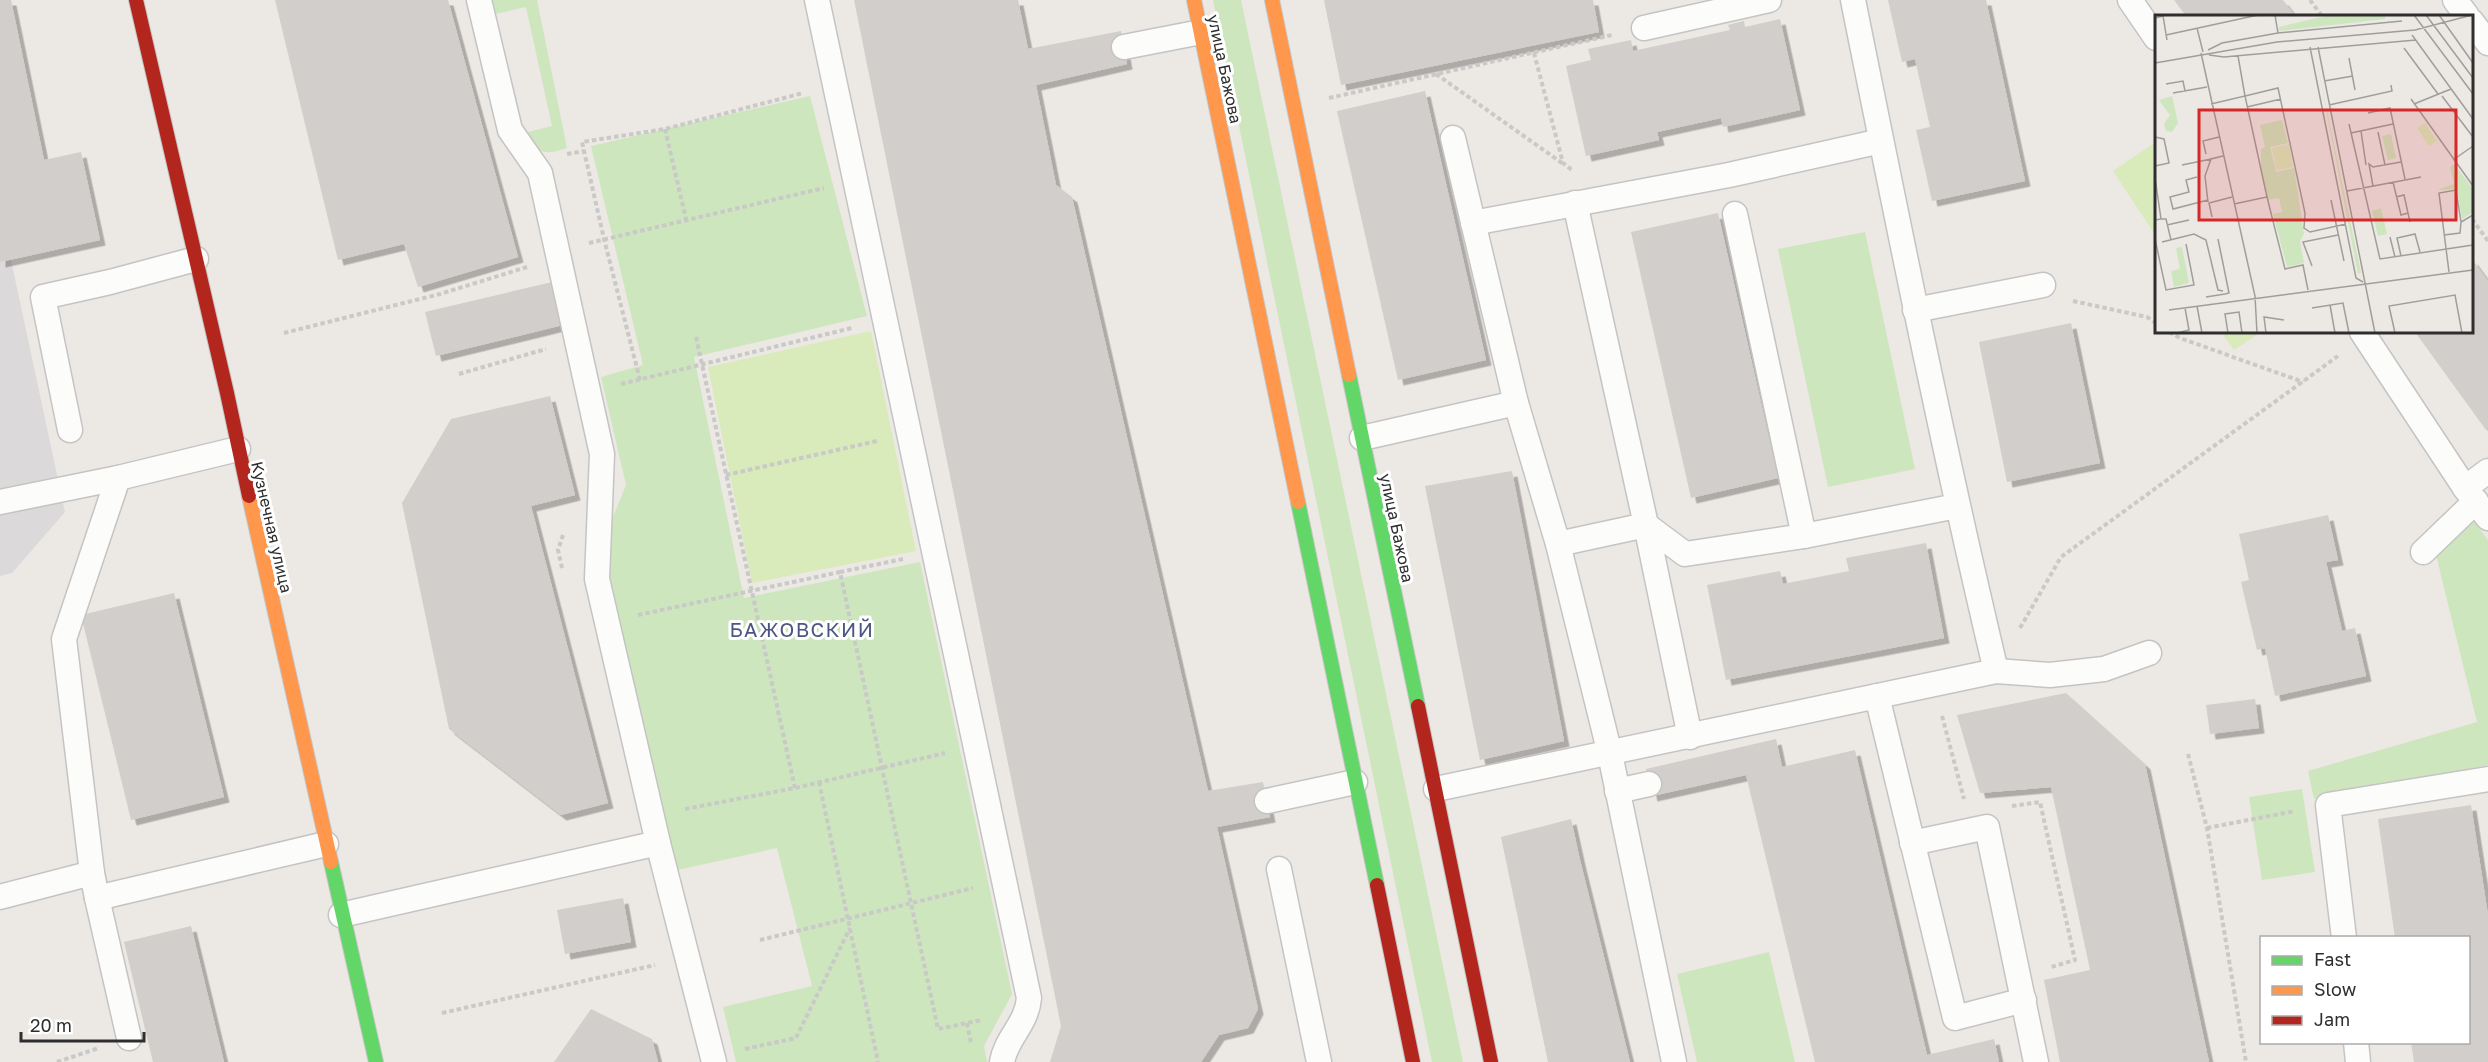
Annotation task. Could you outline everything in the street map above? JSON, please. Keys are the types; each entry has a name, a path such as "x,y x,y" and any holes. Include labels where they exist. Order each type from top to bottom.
{"street":[{"name":"Кузнечная улица","path":"136,0 376,1062"},
{"name":"улица Бажова","path":"1194,0 1413,1062"},
{"name":"улица Бажова","path":"1272,0 1491,1062"}],"lane":[{"path":"479,0 510,130 540,173 602,454 597,579 658,843 713,1059"},
{"path":"817,0 1029,998 1028,1011 1002,1062"},
{"path":"1644,28 1769,0"},
{"path":"1853,0 1915,310 1957,506 1996,671"},
{"path":"2130,0 2155,35"},
{"path":"2455,0 2466,15"},
{"path":"2473,23 2488,44"},
{"path":"1124,47 1201,32"},
{"path":"1453,138 1516,403 1558,544 1610,754 1674,1062"},
{"path":"1473,223 1729,175 1881,141"},
{"path":"1575,203 1690,736"},
{"path":"1735,214 1804,536"},
{"path":"70,430 43,297 196,259"},
{"path":"1915,310 2036,286"},
{"path":"2364,334 2476,502"},
{"path":"1362,438 1516,403"},
{"path":"0,502 238,449"},
{"path":"2423,552 2476,502 2488,471"},
{"path":"118,477 64,639 92,873 129,1038"},
{"path":"1558,544 1646,525 1685,554 1804,536 1957,506"},
{"path":"1436,789 1996,671 2050,675 2103,669 2149,653"},
{"path":"1878,696 1955,1018 2024,1000"},
{"path":"2344,936 2328,805 2488,779"},
{"path":"1267,801 1355,782"},
{"path":"1617,791 1649,784"},
{"path":"1912,843 1987,827 2036,1062"},
{"path":"341,915 658,843"},
{"path":"97,898 326,844"},
{"path":"1279,869 1319,1062"},
{"path":"0,897 92,873"},
{"path":"2356,1044 2358,1062"}],"path":[{"path":"2310,0 2321,15"},
{"path":"1328,99 1644,28"},
{"path":"1534,53 1563,163"},
{"path":"1436,73 1609,196"},
{"path":"640,380 582,142 665,129 834,86"},
{"path":"665,129 686,219"},
{"path":"284,333 461,288 532,266 536,256 686,219 855,182"},
{"path":"2473,220 2488,241"},
{"path":"2036,286 2083,304 2147,317 2155,322"},
{"path":"659,374 885,320"},
{"path":"2171,333 2303,382"},
{"path":"1996,671 2061,557 2303,382 2364,334"},
{"path":"696,337 795,788"},
{"path":"726,475 908,434"},
{"path":"606,621 933,552"},
{"path":"840,572 938,1029 1028,1011"},
{"path":"652,815 795,788 974,745"},
{"path":"2188,754 2207,828 2246,1062"},
{"path":"819,782 878,1062"},
{"path":"2207,828 2328,805"},
{"path":"760,940 1004,881"},
{"path":"713,1059 796,1038 850,927"},
{"path":"442,1013 663,963"},
{"path":"57,1062 129,1038"}],"shaded area":[{"path":"11,260 65,512 12,573 0,576 0,262"}],"green space":[{"path":"490,0 537,0 567,148 551,152 540,151 520,134 552,126 526,7 491,15"},
{"path":"1213,0 1241,0 1463,1062 1432,1062"},
{"path":"810,96 867,316 694,357 744,598 920,562 1012,994 984,1046 987,1062 736,1062 723,1007 812,986 777,848 673,871 600,549 626,485 601,377 643,365 591,146"},
{"path":"2155,143 2155,234 2113,171"},
{"path":"1865,232 1915,469 1828,487 1778,249"},
{"path":"871,331 916,551 752,583 708,367"},
{"path":"2222,333 2260,333 2234,350"},
{"path":"2472,519 2488,540 2488,765 2314,799 2308,771 2477,722 2436,555"},
{"path":"2302,789 2315,872 2262,880 2249,797"},
{"path":"1769,952 1795,1062 1697,1062 1677,974"}],"building":[{"path":"0,0 11,0 44,160 81,152 100,240 0,262"},
{"path":"275,0 448,0 518,257 418,287 404,244 338,260"},
{"path":"854,0 1018,0 1028,49 1121,31 1127,64 1036,85 1056,185 1072,197 1208,791 1263,782 1270,817 1217,827 1258,1009 1248,1028 1219,1035 1201,1062 1050,1062 1061,1026"},
{"path":"1324,0 1593,0 1599,32 1341,85"},
{"path":"1888,0 1986,0 2025,181 1932,201 1916,130 1930,127 1915,59 1902,62"},
{"path":"2174,0 2283,0 2294,15 2185,15"},
{"path":"1780,19 1800,110 1723,127 1721,118 1657,132 1659,140 1586,156 1566,66 1591,60 1588,49 1631,40 1633,51 1730,30 1728,25 1744,21 1745,27"},
{"path":"1425,91 1486,360 1398,380 1337,111"},
{"path":"1718,213 1778,478 1691,498 1631,232"},
{"path":"2473,260 2488,281 2488,428 2486,430 2416,333 2473,333"},
{"path":"552,282 563,325 436,356 425,312"},
{"path":"2071,323 2100,463 2007,482 1979,342"},
{"path":"550,396 575,495 531,506 608,803 561,815 449,729 402,503 451,419"},
{"path":"1512,471 1564,741 1480,760 1425,486"},
{"path":"2328,515 2338,560 2326,562 2342,631 2355,628 2366,676 2275,696 2265,648 2257,650 2241,582 2249,580 2239,534"},
{"path":"1926,543 1944,638 1726,680 1707,585 1780,571 1783,584 1849,571 1846,558"},
{"path":"174,593 224,797 131,820 81,615"},
{"path":"2066,693 2145,764 2209,1062 2060,1062 2044,980 2090,970 2051,787 1980,793 1957,715"},
{"path":"2255,699 2259,728 2210,734 2206,705"},
{"path":"1776,739 1782,767 1855,750 1927,1055 1994,1039 1999,1062 1815,1062 1746,775 1652,796 1646,769"},
{"path":"2471,805 2488,915 2488,1062 2414,1062 2411,1044 2470,1044 2470,936 2395,936 2378,819"},
{"path":"1571,819 1630,1062 1548,1062 1501,837"},
{"path":"623,898 631,942 565,954 557,910"},
{"path":"191,926 224,1062 153,1062 124,942"},
{"path":"591,1009 652,1039 658,1062 554,1062"}],"traffic: fast":[{"path":"1349,375 1418,706"},
{"path":"1298,502 1377,885"},
{"path":"331,862 376,1062"}],"traffic: slow":[{"path":"1194,0 1298,502"},
{"path":"1272,0 1349,375"},
{"path":"249,496 331,862"}],"traffic: jam":[{"path":"136,0 249,496"},
{"path":"1418,706 1491,1062"},
{"path":"1377,885 1413,1062"}],"district":[{"name":"БАЖОВСКИЙ","path":"802,629"}]}
